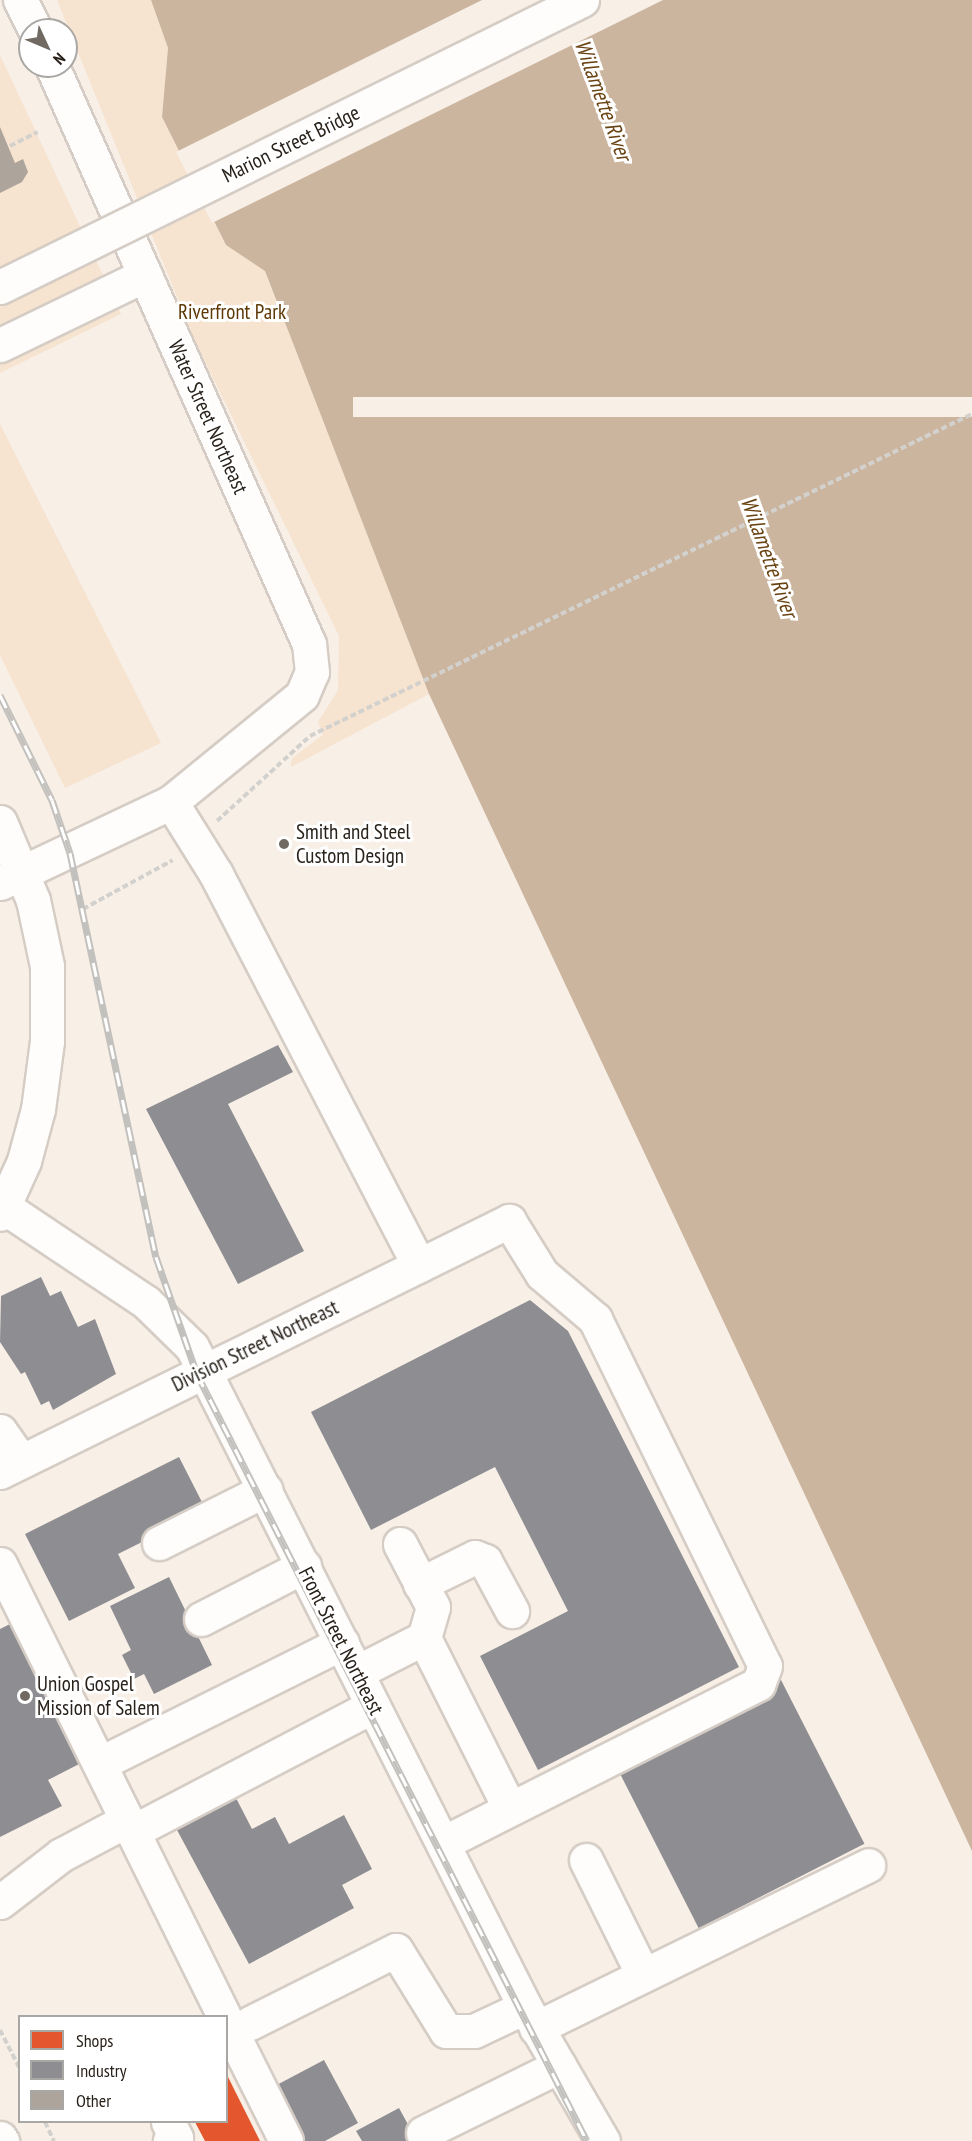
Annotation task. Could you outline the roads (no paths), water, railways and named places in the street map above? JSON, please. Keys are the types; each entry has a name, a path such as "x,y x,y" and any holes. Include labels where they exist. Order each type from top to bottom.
{"main road":[{"path":"20,0 29,18"},
{"name":"Marion Street Bridge","path":"0,287 582,0"},
{"name":"Water Street Northeast","path":"57,78 309,644 312,672 302,695 171,802"},
{"path":"0,345 145,275"},
{"path":"11,877 171,802 216,873 419,1265"},
{"name":"Front Street Northeast","path":"0,822 11,877 47,966 47,1041 38,1109 1,1207 146,1302 180,1333 205,1371 530,2017 603,2141"},
{"name":"Division Street Northeast","path":"10,1467 509,1221 542,1274 595,1319 765,1666 758,1684 510,1809"},
{"path":"0,1431 10,1467"},
{"path":"159,1543 265,1490"},
{"path":"400,1544 433,1607 424,1638 510,1809 443,1843"},
{"path":"420,1584 475,1557 485,1561 512,1611"},
{"path":"0,1564 137,1822 233,2020 286,2141"},
{"path":"201,1619 303,1566"},
{"path":"357,1672 424,1638"},
{"path":"113,1757 342,1643"},
{"path":"0,1902 60,1854 137,1822 374,1706"},
{"path":"586,1860 643,1975"},
{"path":"233,2020 396,1950 446,2031 474,2031 530,2017 643,1975 868,1865"},
{"path":"423,2133 559,2066"},
{"path":"169,2123 176,2138 170,2141"}],"water":[{"name":"Willamette River","path":"151,0 972,0 972,1851 429,694 265,271 226,245 162,117 168,48"}],"railway":[{"path":"0,695 52,800 70,853 156,1257 197,1374 587,2141"}],"place":[{"name":"Smith and Steel Custom Design","path":"284,844"},
{"name":"Union Gospel Mission of Salem","path":"25,1696"}],"park label":[{"name":"Riverfront Park","path":"232,312"}]}
